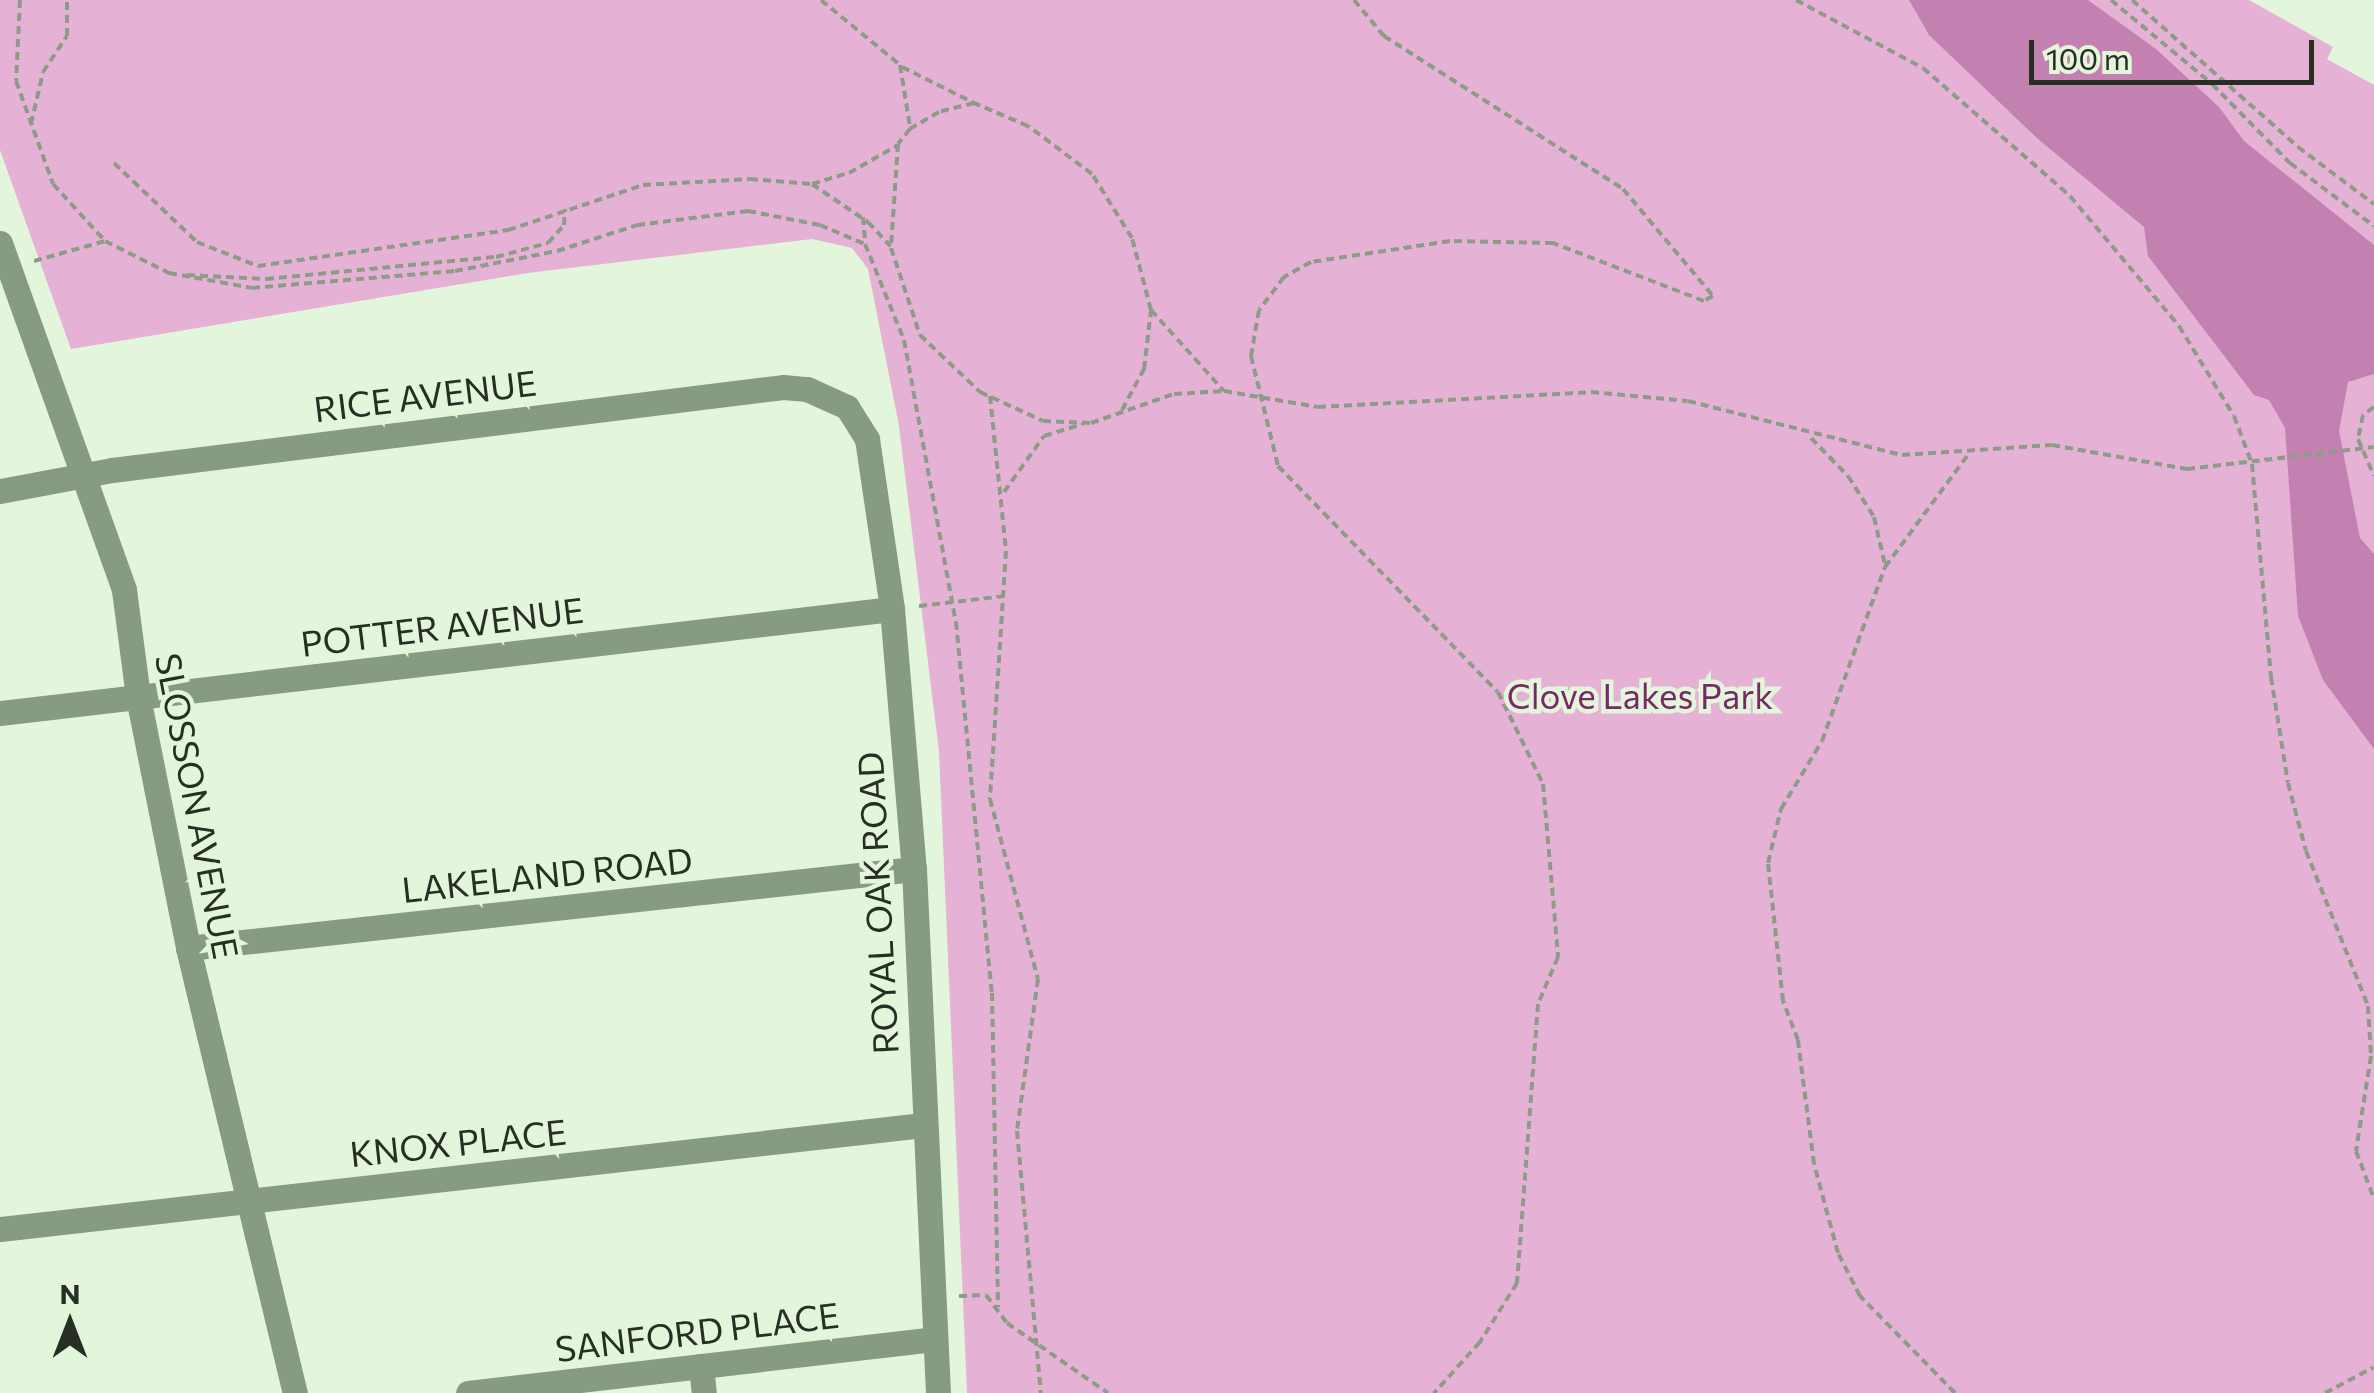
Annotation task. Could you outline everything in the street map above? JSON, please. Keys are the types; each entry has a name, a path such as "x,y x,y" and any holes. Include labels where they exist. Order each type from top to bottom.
{"street":[{"name":"SLOSSON AVENUE","path":"0,243 15,270 124,590 138,697 188,948 294,1393"},
{"name":"RICE AVENUE","path":"0,491 783,387 822,393 853,414"},
{"name":"ROYAL OAK ROAD","path":"853,414 867,440 892,610 914,868 938,1393"},
{"name":"POTTER AVENUE","path":"0,712 892,610"},
{"name":"LAKELAND ROAD","path":"188,948 914,868"},
{"name":"KNOX PLACE","path":"0,1230 924,1124"},
{"name":"SANFORD PLACE","path":"468,1393 934,1339"},
{"path":"701,1366 704,1393"}],"path":[{"path":"20,0 16,81 30,129 53,184 105,240 183,277 252,288 455,271 557,251 636,225 748,211 820,224 864,244"},
{"path":"30,129 43,72 68,36 67,0"},
{"path":"822,0 900,65 974,104 1028,126 1092,174 1132,238 1152,310 1144,368 1122,410"},
{"path":"1354,0 1384,36 1624,189 1713,296 1704,301 1580,251 1522,240 1403,245 1311,262 1284,277 1259,310 1251,356 1256,396 1278,466 1498,692 1526,737 1543,784 1558,957 1538,1004 1516,1283 1480,1342 1434,1393"},
{"path":"1796,0 1923,68 2070,196 2199,354 2234,416 2252,464 2271,677 2288,782 2306,851 2368,1006 2371,1056 2356,1151 2374,1199"},
{"path":"2111,0 2163,40 2290,162 2374,226"},
{"path":"2132,0 2298,147 2374,204"},
{"path":"900,65 910,129"},
{"path":"114,163 197,242 258,266 508,230 565,209 685,180 812,184 850,173 898,144 910,129 939,112 974,104"},
{"path":"898,144 891,248 920,336 990,396 1043,422 1088,423"},
{"path":"812,184 863,217 891,248"},
{"path":"183,277 266,278 496,257 548,243 564,225 565,209"},
{"path":"863,217 864,244 904,340 953,602 992,994 998,1307"},
{"path":"15,270 105,240"},
{"path":"1152,310 1224,391"},
{"path":"1003,492 1044,436 1174,394 1224,391 1318,406 1640,393 1902,455 2052,446 2188,469 2349,454 2374,446"},
{"path":"990,396 1003,492 1006,596 990,799 1038,980 1017,1131 1042,1393"},
{"path":"2374,407 2359,426 2360,451 2374,476"},
{"path":"1808,435 1848,476 1874,516 1885,567"},
{"path":"1955,1393 1860,1296 1838,1253 1814,1164 1798,1040 1773,942 1768,863 1781,809 1822,741 1885,567 1970,452"},
{"path":"919,606 1006,596"},
{"path":"959,1296 986,1295 1008,1323 1108,1393"},
{"path":"2326,1393 2374,1367"}],"green space":[{"name":"Clove Lakes Park","path":"0,0 2249,0 2333,47 2327,59 2374,85 2374,1393 967,1393 939,752 899,426 868,269 852,248 812,239 528,273 71,349 0,150"}],"shaded area":[{"path":"1909,0 2088,0 2156,49 2219,107 2244,141 2374,245 2374,374 2348,382 2339,431 2360,538 2374,554 2374,749 2323,680 2298,616 2285,428 2269,400 2254,395 2148,256 2144,227 2038,139 1929,35"}]}
